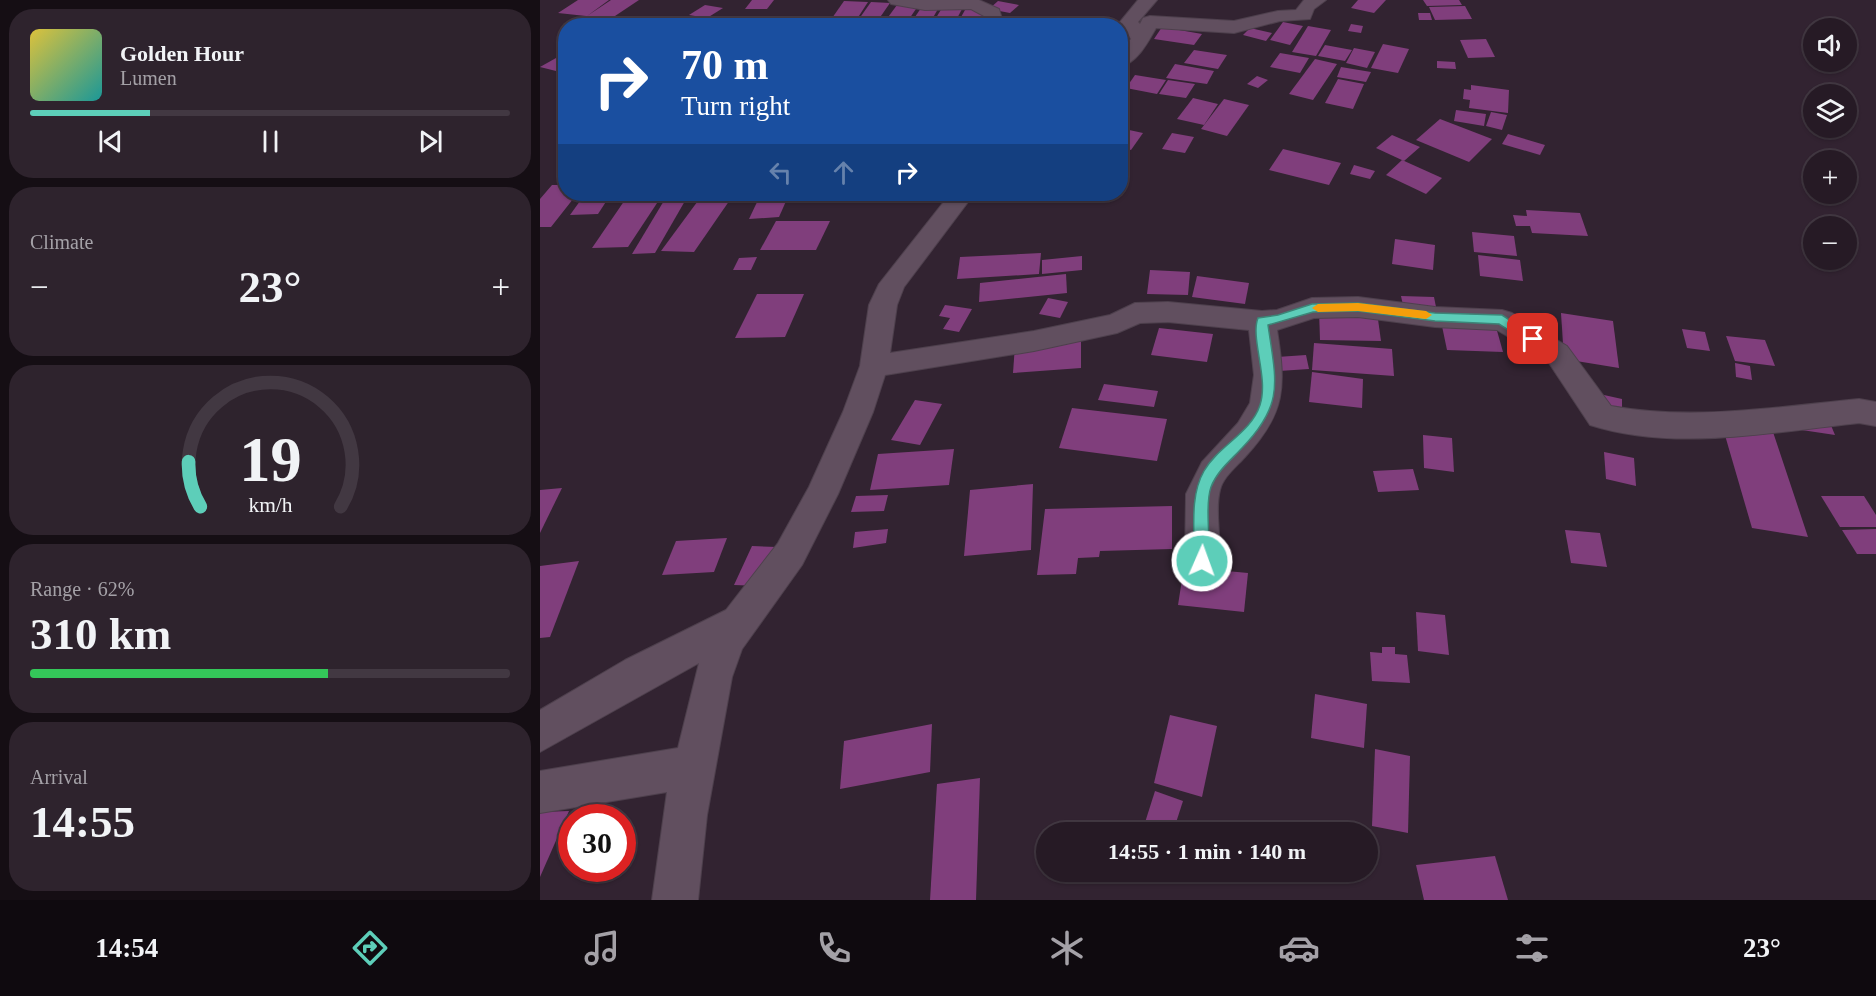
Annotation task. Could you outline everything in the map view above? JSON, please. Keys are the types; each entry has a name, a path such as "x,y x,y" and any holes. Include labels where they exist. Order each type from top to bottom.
{"street":[{"path":"897,0 925,5 974,4 993,13 994,18"},
{"path":"1140,39 1129,22 1148,0"},
{"path":"1128,52 1140,39 1150,22 1185,26 1252,24 1278,16 1304,15 1305,7 1317,0"},
{"path":"686,816 713,677 726,639 790,554 811,514 858,412 874,366 883,305 892,284 957,201"},
{"path":"874,366 1034,341 1118,323 1135,313 1168,312 1262,321 1279,320 1312,308 1358,307 1435,317 1502,320 1557,353 1601,416 1627,423 1686,425 1859,411 1876,414"},
{"path":"1202,561 1202,490 1210,472 1254,428 1266,406 1270,379 1262,321"},
{"path":"540,732 639,674 741,621"},
{"path":"540,792 692,767 675,900"}],"building":[{"path":"578,0 609,0 587,16 611,0 639,0 612,18 583,18 586,16 558,13"},
{"path":"752,0 774,0 767,9 745,9"},
{"path":"1358,0 1386,0 1374,13 1351,8"},
{"path":"1423,0 1459,0 1462,5 1427,6"},
{"path":"844,1 868,2 858,18 832,18"},
{"path":"998,1 1019,5 1010,13 989,9"},
{"path":"871,2 890,3 880,18 860,18"},
{"path":"705,5 723,8 707,18 689,15"},
{"path":"897,5 918,6 910,18 887,18"},
{"path":"1465,6 1472,19 1435,20 1429,7"},
{"path":"921,8 938,9 933,18 914,18"},
{"path":"942,8 962,9 957,18 936,18"},
{"path":"965,10 986,10 982,18 960,18"},
{"path":"1418,13 1430,13 1432,20 1419,20"},
{"path":"781,16 780,18 751,17"},
{"path":"1283,22 1303,26 1290,45 1270,40"},
{"path":"1351,24 1363,26 1361,33 1348,31"},
{"path":"1308,26 1331,30 1316,56 1292,52"},
{"path":"1162,27 1202,34 1194,45 1154,39"},
{"path":"1250,28 1272,33 1266,41 1243,35"},
{"path":"1486,39 1495,57 1468,58 1460,40"},
{"path":"1383,44 1409,49 1398,73 1371,68"},
{"path":"1325,45 1352,50 1345,61 1318,56"},
{"path":"1354,48 1375,52 1367,68 1346,63"},
{"path":"1194,50 1227,55 1218,69 1184,63"},
{"path":"1280,53 1309,58 1300,73 1270,67"},
{"path":"558,58 558,70 556,71 540,67"},
{"path":"1315,59 1337,64 1313,100 1289,94"},
{"path":"1437,61 1455,62 1456,69 1437,68"},
{"path":"1175,64 1214,71 1207,84 1166,78"},
{"path":"1341,67 1371,72 1366,82 1337,77"},
{"path":"1135,75 1166,80 1157,94 1128,88"},
{"path":"1257,76 1268,80 1258,88 1247,84"},
{"path":"1338,79 1364,84 1353,109 1325,103"},
{"path":"1168,80 1195,84 1186,98 1159,94"},
{"path":"1471,85 1509,90 1508,113 1469,108 1470,100 1463,99 1464,89 1471,90"},
{"path":"1193,98 1218,104 1204,125 1177,119"},
{"path":"1224,99 1249,105 1227,136 1201,129"},
{"path":"1456,110 1486,114 1484,126 1454,121"},
{"path":"1491,112 1507,115 1502,130 1486,126"},
{"path":"1440,119 1492,139 1469,162 1416,140"},
{"path":"1128,130 1143,133 1131,150 1128,149"},
{"path":"1172,133 1194,137 1185,153 1162,149"},
{"path":"1508,134 1545,145 1540,155 1502,144"},
{"path":"1392,135 1420,147 1404,161 1376,148"},
{"path":"1283,149 1341,163 1329,185 1269,170"},
{"path":"1402,160 1442,178 1426,194 1386,175"},
{"path":"1354,165 1375,171 1370,179 1350,174"},
{"path":"552,185 558,185 558,201 571,201 551,227 540,227 540,199"},
{"path":"580,201 606,201 598,214 570,215"},
{"path":"624,201 658,201 628,247 592,248"},
{"path":"664,201 685,201 655,253 632,254"},
{"path":"698,201 729,201 694,252 661,251"},
{"path":"758,201 786,201 779,217 749,219"},
{"path":"1526,210 1580,213 1588,236 1532,233 1530,226 1516,226 1513,215 1527,216"},
{"path":"776,221 830,221 816,250 760,250"},
{"path":"1472,232 1514,236 1517,256 1474,252"},
{"path":"1395,239 1435,245 1433,270 1392,264"},
{"path":"1041,253 1039,274 957,279 960,257"},
{"path":"1478,255 1520,260 1523,281 1480,276"},
{"path":"1082,256 1082,270 1042,274 1042,260"},
{"path":"757,257 751,270 733,270 739,258"},
{"path":"1150,270 1190,272 1188,295 1147,294"},
{"path":"1066,274 1067,293 979,302 980,283"},
{"path":"1197,276 1249,283 1245,304 1192,297"},
{"path":"757,294 804,294 785,337 735,338"},
{"path":"1401,296 1434,297 1437,312 1404,310"},
{"path":"1048,298 1068,302 1060,318 1039,314"},
{"path":"945,305 972,309 959,332 943,329 950,318 939,316"},
{"path":"1319,310 1377,312 1381,341 1320,340"},
{"path":"1561,313 1613,321 1619,368 1564,359"},
{"path":"1442,326 1496,327 1503,352 1447,350"},
{"path":"1159,328 1213,334 1207,362 1151,355"},
{"path":"1682,329 1705,332 1710,351 1687,348"},
{"path":"1726,336 1765,340 1775,366 1735,361"},
{"path":"1081,340 1081,368 1013,373 1015,345"},
{"path":"1314,343 1392,349 1394,376 1312,370"},
{"path":"1306,355 1309,369 1279,371 1277,357"},
{"path":"1735,363 1750,366 1752,380 1736,377"},
{"path":"1312,372 1363,379 1362,408 1309,402"},
{"path":"1104,384 1158,391 1154,407 1098,400"},
{"path":"1604,395 1622,399 1622,418 1604,414"},
{"path":"915,400 942,404 920,445 891,440"},
{"path":"1072,408 1167,419 1157,461 1059,448"},
{"path":"1830,423 1835,435 1795,429"},
{"path":"1722,425 1773,432 1808,537 1752,528"},
{"path":"1423,435 1452,438 1454,472 1424,468"},
{"path":"954,449 949,485 870,490 878,454"},
{"path":"1604,452 1634,458 1636,486 1606,479"},
{"path":"1413,469 1419,490 1378,492 1373,471"},
{"path":"1033,484 1031,550 964,556 970,490"},
{"path":"562,488 540,533 540,490"},
{"path":"888,495 884,511 851,512 856,496"},
{"path":"1821,496 1864,496 1876,515 1876,527 1840,527"},
{"path":"1172,506 1172,549 1100,551 1099,557 1078,558 1076,574 1037,575 1045,509"},
{"path":"888,529 886,543 853,548 855,532"},
{"path":"1876,529 1876,554 1857,554 1842,530"},
{"path":"1565,530 1600,533 1607,567 1571,563"},
{"path":"727,538 714,572 662,575 676,541"},
{"path":"752,546 777,547 761,586 734,585"},
{"path":"579,561 550,637 540,638 540,566"},
{"path":"1184,567 1248,573 1244,612 1178,605"},
{"path":"1416,612 1445,615 1449,655 1418,651"},
{"path":"1382,647 1395,647 1395,654 1407,655 1410,683 1372,681 1370,652 1382,653"},
{"path":"1315,694 1367,704 1364,748 1311,738"},
{"path":"1170,715 1217,726 1202,797 1154,783"},
{"path":"932,724 930,772 840,789 844,741"},
{"path":"1375,749 1410,756 1408,833 1378,827 1378,822 1372,822"},
{"path":"980,778 976,900 930,900 937,784"},
{"path":"1155,791 1183,801 1176,822 1145,822"},
{"path":"558,811 558,836 540,877 540,812"},
{"path":"1495,856 1508,900 1424,900 1416,865"}],"slow traffic":[{"path":"1318,308 1358,307 1426,315"}],"route":[{"path":"1202,561 1202,490 1210,472 1254,428 1266,406 1270,379 1262,321 1279,320 1312,308 1358,307 1397,310 1435,317 1502,320 1533,339"}]}
